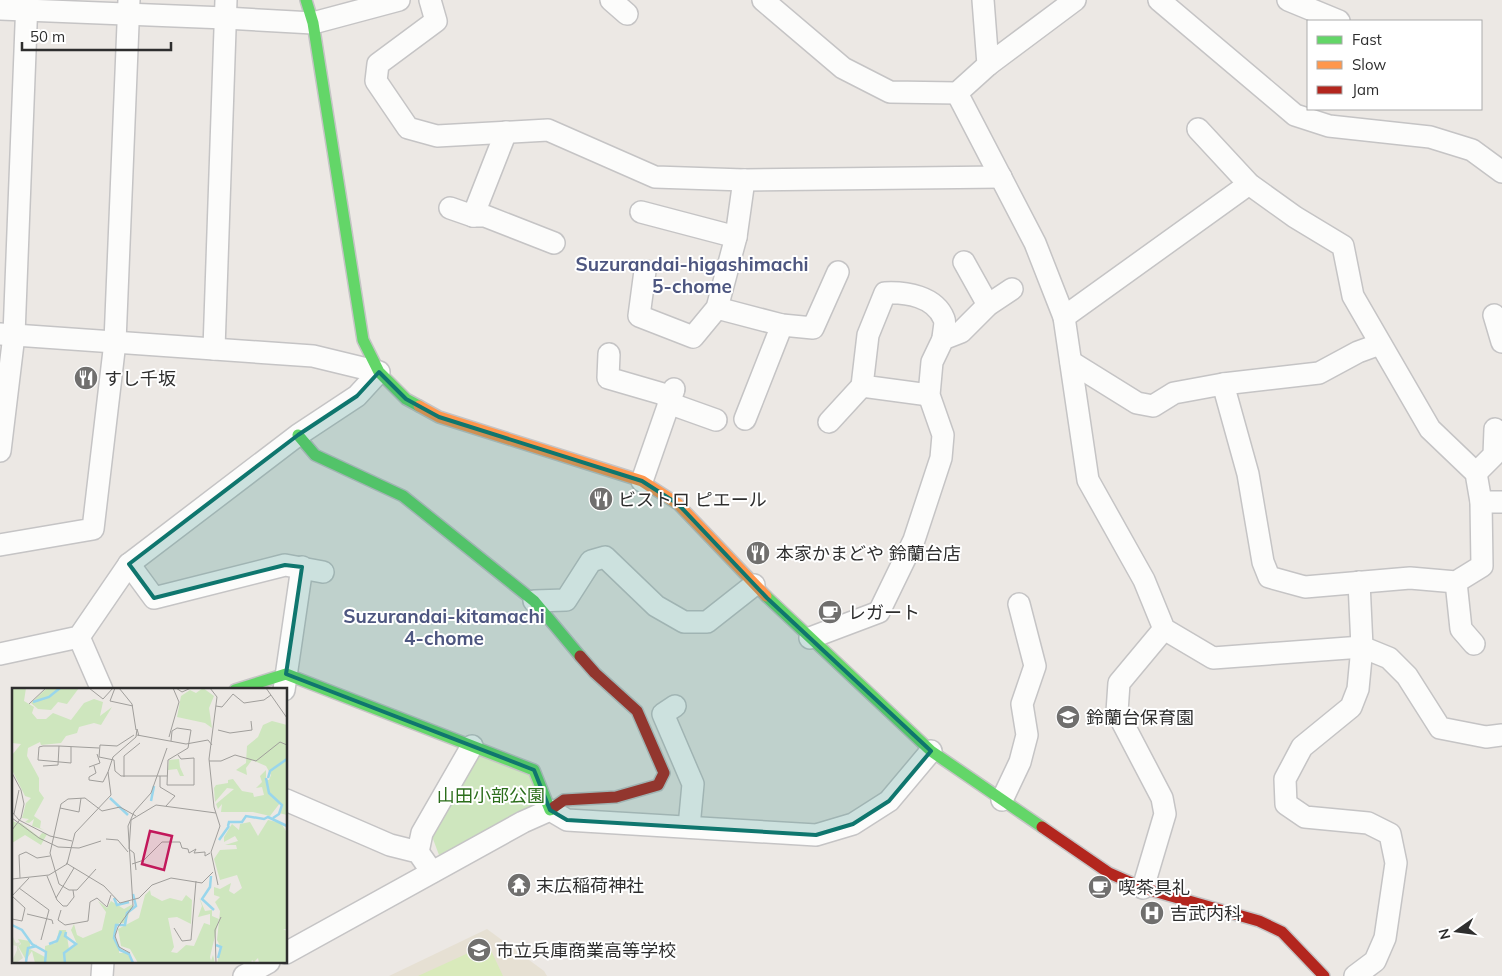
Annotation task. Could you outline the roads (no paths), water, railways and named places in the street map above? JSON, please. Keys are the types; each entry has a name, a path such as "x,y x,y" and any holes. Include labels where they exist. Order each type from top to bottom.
{"street":[{"path":"306,0 313,23 363,340 379,372 406,399 439,416 642,481 678,504 754,585 931,751 1109,873 1143,888 1259,922 1282,932 1324,976"},
{"path":"0,9 27,5 226,9 313,23 399,0"},
{"path":"430,0 436,21 378,64 376,81 408,128 437,136 548,130 655,177 744,180 1001,177"},
{"path":"611,0 627,14"},
{"path":"763,0 843,68 890,92 957,93 988,65 1074,0"},
{"path":"983,0 988,65"},
{"path":"1159,0 1295,116 1329,126 1430,137 1472,150 1502,172"},
{"path":"1288,0 1337,20"},
{"path":"0,451 27,5"},
{"path":"0,545 93,529 115,342 129,7"},
{"path":"214,349 226,9"},
{"path":"957,93 1035,243 1064,317 1088,480 1144,580 1164,629 1213,658 1362,647 1388,658 1407,676 1440,728 1486,737 1502,735"},
{"path":"1198,129 1249,184 1295,217 1343,246 1353,296 1380,344 1430,429 1476,473 1492,502 1482,566 1456,582 1410,578 1305,587 1269,577 1263,562 1248,474 1223,384"},
{"path":"473,216 506,132"},
{"path":"645,271 639,316 693,337 717,308 736,237 744,180"},
{"path":"1064,317 1249,184"},
{"path":"450,208 473,216 485,216 554,243"},
{"path":"641,212 736,237"},
{"path":"964,262 988,305"},
{"path":"717,308 782,325 813,328 838,272"},
{"path":"943,339 962,332 988,305 1012,289"},
{"path":"810,638 879,612 914,540 941,458 943,435 929,395 932,362 943,339 944,320 934,304 903,292 885,293 868,335 862,386 829,422"},
{"path":"1494,315 1502,342"},
{"path":"745,419 782,325"},
{"path":"7,334 313,356 379,372"},
{"path":"1071,362 1137,403 1153,406 1174,393 1223,384 1319,373 1358,352 1380,344"},
{"path":"609,354 608,378 663,394 672,394"},
{"path":"0,654 79,637 129,564 298,435 357,396 379,372"},
{"path":"862,386 929,395"},
{"path":"642,481 672,394"},
{"path":"672,394 674,405 716,420"},
{"path":"1476,473 1494,455 1495,429"},
{"path":"288,951 523,822 550,810 564,800 616,798 658,785 664,773 637,711 595,673 534,601 403,496 315,455 298,435"},
{"path":"534,601 566,600 591,561 605,557 656,606 684,622 707,622 754,585"},
{"path":"129,564 154,598 285,565 323,572"},
{"path":"285,682 302,567"},
{"path":"1355,976 1375,961 1385,938 1396,863 1390,834 1368,823 1305,817 1286,804 1285,779 1302,747 1351,707 1358,689 1362,647 1360,582"},
{"path":"1456,582 1461,629 1474,644"},
{"path":"1002,800 1020,762 1025,744 1027,735 1022,704 1035,666 1019,604"},
{"path":"1143,888 1165,814 1162,798 1117,712 1119,683 1164,629"},
{"path":"79,637 101,688"},
{"path":"248,688 285,682 472,746 534,770 550,810 567,820 816,834 853,824 889,801 931,751"},
{"path":"674,706 663,714 693,784 689,828"},
{"path":"418,852 422,833 472,746"},
{"path":"288,801 390,845 418,852 432,872"}],"place":[{"name":"すし千坂","path":"86,378"},
{"name":"ビストロ ピエール","path":"601,499"},
{"name":"本家かまどや 鈴蘭台店","path":"758,553"},
{"name":"レガート","path":"830,612"},
{"name":"鈴蘭台保育園","path":"1068,717"},
{"name":"末広稲荷神社","path":"519,885"},
{"name":"喫茶具礼","path":"1100,887"},
{"name":"吉武内科","path":"1152,913"},
{"name":"市立兵庫商業高等学校","path":"479,950"}],"district":[{"name":"Suzurandai-higashimachi 5-chome","path":"692,275"},
{"name":"Suzurandai-kitamachi 4-chome","path":"444,627"}],"park label":[{"name":"山田小部公園","path":"491,795"}]}
